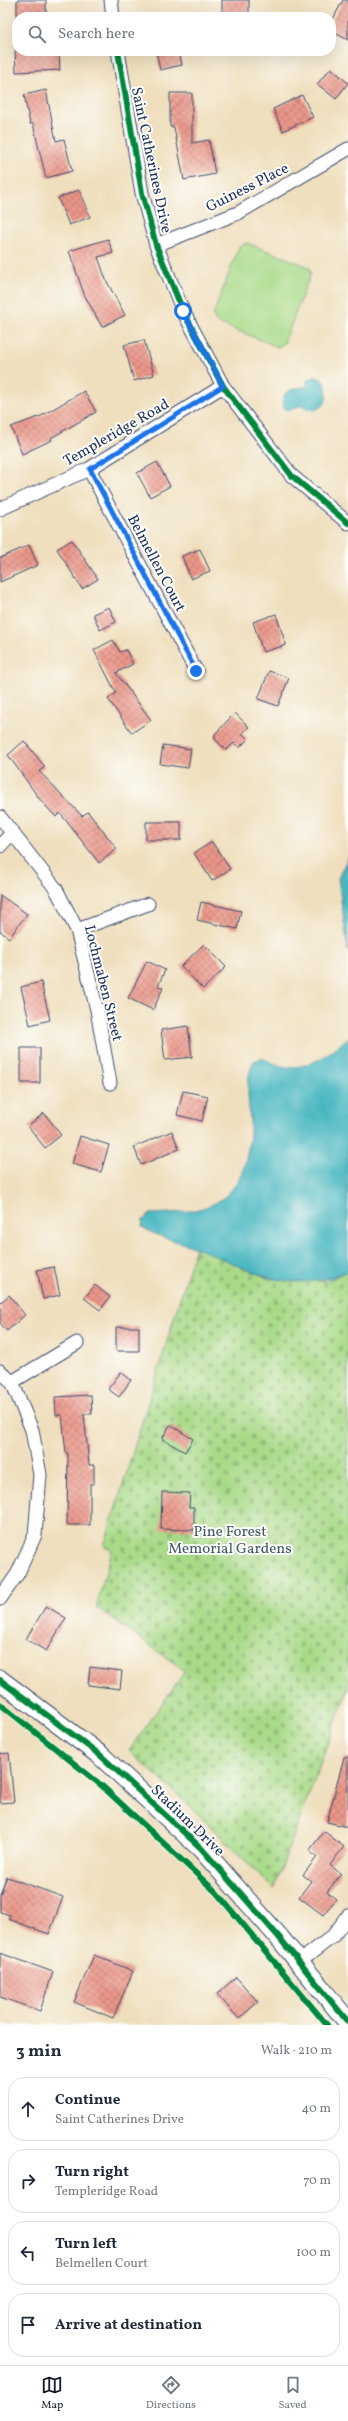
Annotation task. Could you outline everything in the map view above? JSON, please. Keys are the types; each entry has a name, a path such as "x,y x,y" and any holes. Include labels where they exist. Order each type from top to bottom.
{"street":[{"path":"111,0 112,12"},
{"name":"Saint Catherines Drive","path":"119,56 141,186 156,245 183,311 223,386 292,476 348,523"},
{"name":"Guiness Place","path":"156,245 238,213 348,149"},
{"name":"Templeridge Road","path":"0,509 90,469 223,386"},
{"name":"Belmellen Court","path":"90,469 196,671"},
{"name":"Lochmaben Street","path":"0,817 56,889 77,930 97,1010 110,1083"},
{"path":"0,846 13,832"},
{"path":"77,930 148,904"},
{"path":"12,1382 77,1343"},
{"path":"0,1371 12,1382 32,1430 40,1475 35,1535 18,1572 0,1599"},
{"name":"Stadium Drive","path":"0,1680 100,1756 201,1848 299,1962 348,2022"},
{"path":"299,1962 333,1936 348,1916"}],"green space":[{"path":"247,243 309,267 311,273 284,343 278,347 216,322 213,315 239,247"},
{"name":"Pine Forest Memorial Gardens","path":"196,1247 270,1279 326,1281 348,1271 348,1688 274,1889 189,1805 129,1751 185,1671 96,1607 112,1551 104,1546"}],"water":[{"path":"314,377 319,378 325,383 327,396 324,405 315,410 301,406 291,410 285,409 283,398 285,395 292,389 307,387 307,380"},
{"path":"348,857 348,951 338,878"},
{"path":"348,1037 348,1271 326,1279 306,1282 270,1278 252,1272 196,1248 162,1237 142,1227 143,1220 149,1214 195,1210 208,1206 220,1200 230,1191 239,1179 245,1163 249,1142 250,1126 248,1083 254,1061 261,1058 287,1067 307,1064 330,1053"}],"building":[{"path":"17,0 46,0 46,12 17,12"},
{"path":"222,0 249,0 249,12 222,12"},
{"path":"343,0 348,0 348,40 336,34 336,13"},
{"path":"15,56 59,56 60,70 16,72"},
{"path":"157,56 180,56 182,65 160,70"},
{"path":"331,68 348,83 336,99 317,84"},
{"path":"46,90 56,141 64,139 72,171 46,178 33,124 30,124 24,95"},
{"path":"170,93 192,93 192,143 209,140 215,174 184,180 174,127 170,127"},
{"path":"302,95 313,117 283,131 273,109"},
{"path":"79,190 90,217 69,225 58,198"},
{"path":"108,239 113,253 98,257 106,280 125,315 102,327 84,294 69,251"},
{"path":"144,340 154,375 134,381 124,345"},
{"path":"84,391 96,412 51,438 52,440 22,454 11,427 41,416"},
{"path":"157,462 170,486 150,497 137,473"},
{"path":"72,540 98,579 82,589 57,549"},
{"path":"29,545 38,565 0,582 0,558"},
{"path":"200,549 210,571 191,579 182,556"},
{"path":"109,607 116,622 100,630 93,614"},
{"path":"276,614 286,645 263,652 253,622"},
{"path":"113,640 120,652 126,650 133,664 116,673 151,720 132,733 108,699 116,693 94,650"},
{"path":"269,671 289,678 278,706 258,699"},
{"path":"235,713 249,727 242,733 248,739 239,748 234,743 226,750 215,739 215,734"},
{"path":"24,741 45,767 39,771 82,816 88,812 117,849 99,863 60,813 56,817 41,801 8,755"},
{"path":"163,745 191,749 188,768 160,764"},
{"path":"146,822 181,822 181,840 146,840"},
{"path":"212,842 230,869 212,881 194,853"},
{"path":"0,895 27,914 9,938 0,931"},
{"path":"201,902 241,911 237,929 197,920"},
{"path":"204,944 226,967 203,989 181,966"},
{"path":"147,961 165,970 158,986 163,988 153,1010 128,998"},
{"path":"41,982 50,1020 30,1025 21,987"},
{"path":"188,1026 192,1057 165,1060 161,1030"},
{"path":"21,1048 40,1048 40,1083 21,1083"},
{"path":"183,1091 208,1096 202,1121 177,1115"},
{"path":"44,1113 61,1135 45,1148 28,1126"},
{"path":"172,1131 179,1149 141,1165 134,1147"},
{"path":"80,1136 109,1145 101,1172 72,1164"},
{"path":"54,1267 60,1295 43,1299 37,1270"},
{"path":"95,1285 110,1297 100,1310 84,1298"},
{"path":"9,1295 25,1315 7,1331 0,1323 0,1303"},
{"path":"116,1327 139,1327 139,1351 116,1351"},
{"path":"121,1372 131,1380 119,1397 108,1389"},
{"path":"91,1395 92,1414 84,1414 89,1465 94,1465 94,1484 90,1484 90,1525 67,1525 68,1453 66,1453 62,1415 56,1415 55,1397"},
{"path":"170,1425 193,1439 185,1452 162,1439"},
{"path":"162,1492 190,1493 189,1507 194,1507 194,1530 161,1529"},
{"path":"46,1606 66,1618 46,1651 26,1639"},
{"path":"90,1667 122,1671 120,1689 88,1685"},
{"path":"9,1753 14,1802 0,1803 0,1754"},
{"path":"344,1757 348,1757 348,1827 327,1822"},
{"path":"324,1831 344,1847 330,1865 341,1874 327,1892 336,1899 323,1915 299,1897 311,1881 303,1875 317,1857 309,1851"},
{"path":"7,1877 63,1897 49,1934 8,1919 10,1915 0,1912 0,1894"},
{"path":"0,1953 53,1972 40,2011 0,1997"},
{"path":"94,1955 133,1971 113,2018 74,2002"},
{"path":"236,1977 258,2002 239,2019 217,1994"}],"cycle path":[{"path":"119,56 142,193 156,245 183,311 223,386 292,476 348,523"},
{"path":"0,1680 100,1755 201,1848 278,1936 348,2022"},
{"path":"0,1704 101,1785 216,1892 327,2025"}],"route":[{"path":"183,311 223,386 90,469 196,671"}]}
